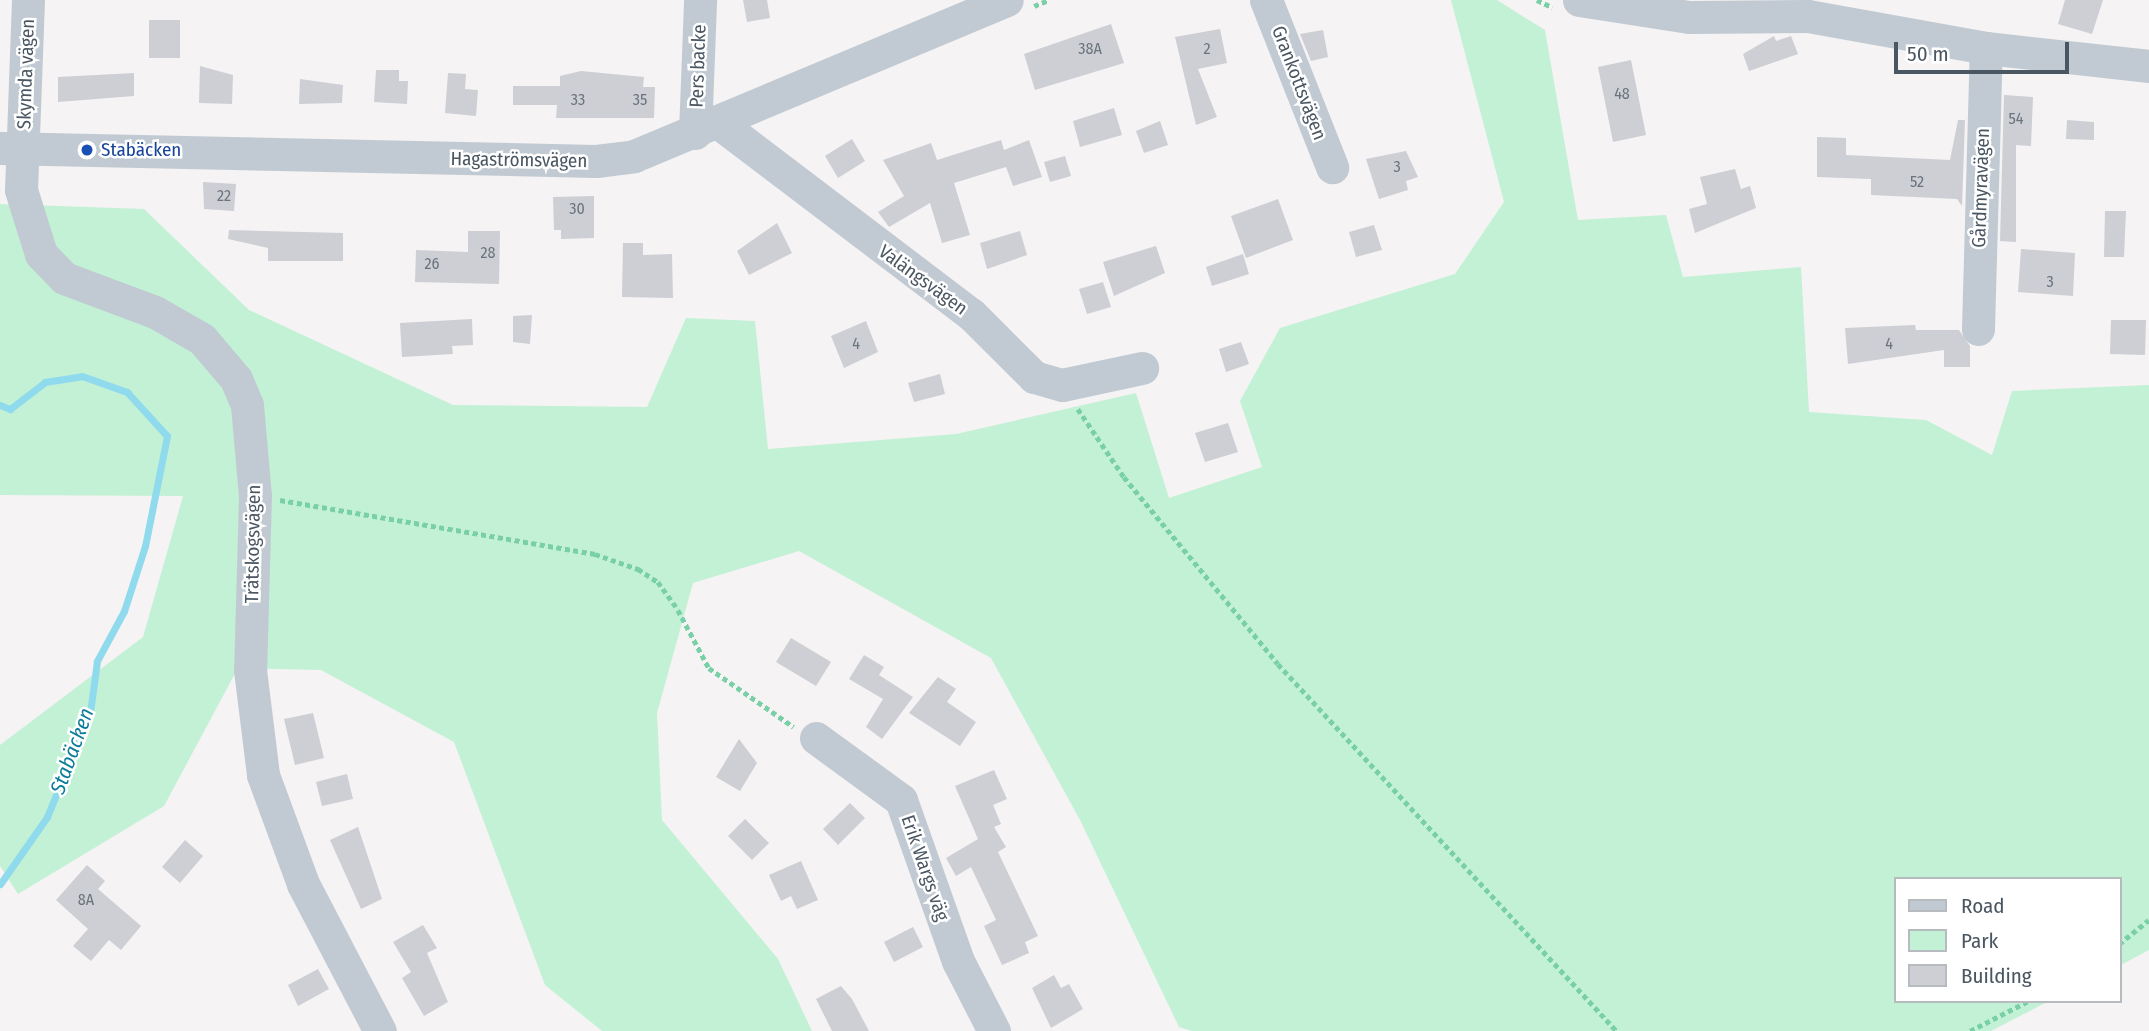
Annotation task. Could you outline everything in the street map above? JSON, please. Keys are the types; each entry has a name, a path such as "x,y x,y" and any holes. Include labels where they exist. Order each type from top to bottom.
{"street":[{"name":"Skymda vägen","path":"12,148 28,0"},
{"name":"Pers backe","path":"700,0 707,128"},
{"name":"Hagaströmsvägen","path":"12,148 596,161 634,156 707,128 1007,0"},
{"name":"Grankottsvägen","path":"1266,0 1332,167"},
{"path":"1579,0 1689,17 1807,8 1986,48 2149,66"},
{"name":"Gårdmyravägen","path":"1978,329 1986,48"},
{"name":"Valängsvägen","path":"707,128 971,314 1034,377 1062,385"},
{"name":"Trätskogsvägen","path":"12,148 24,213 41,254 74,283 177,322 202,339 236,379 247,405 255,496 250,670 263,775 303,884 380,1031"},
{"path":"1062,385 1142,368"},
{"name":"Erik Wargs väg","path":"816,738 901,800 957,961 995,1031"}],"path":[{"path":"1062,385 1124,477 1278,664 1617,1031"},
{"path":"255,496 595,554 638,569 658,582 678,610 709,668 766,713 816,738"},
{"path":"2121,942 2149,920"},
{"path":"1970,1031 2024,1003"}],"green space":[{"path":"1451,0 1497,0 1545,30 1578,220 1666,215 1683,277 1801,267 1809,412 1926,420 1992,455 2012,391 2149,385 2149,950 2121,965 2121,877 1894,877 1894,1003 2045,1003 1991,1031 1192,1031 1179,1027 1080,820 991,658 799,551 693,583 657,713 662,820 778,959 812,1031 602,1031 545,985 454,742 321,670 238,668 164,806 18,894 0,866 0,745 143,637 183,496 0,495 0,204 144,209 249,310 453,405 647,407 686,318 755,321 768,449 956,434 1136,393 1169,498 1262,467 1240,401 1280,328 1455,274 1504,202"}],"building":[{"path":"743,0 767,0 770,18 747,22"},
{"path":"2065,0 2103,0 2092,34 2058,24"},
{"path":"149,20 180,20 180,58 149,58"},
{"path":"1111,24 1124,63 1035,90 1024,54"},
{"path":"1220,29 1227,63 1198,69 1217,117 1196,125 1175,37"},
{"path":"1323,30 1328,57 1311,61 1300,34"},
{"path":"1774,36 1776,41 1791,36 1798,54 1749,71 1743,54"},
{"path":"1631,60 1646,135 1613,142 1598,67"},
{"path":"200,66 233,75 232,104 199,103"},
{"path":"376,70 399,70 399,81 408,81 407,104 374,102"},
{"path":"581,71 644,77 643,87 655,87 654,118 556,118 557,105 513,105 513,86 560,86 560,76"},
{"path":"134,73 134,96 58,102 58,77"},
{"path":"448,73 466,74 465,89 478,90 476,116 445,113"},
{"path":"300,79 343,85 342,103 299,104"},
{"path":"2004,95 2033,97 2031,146 2016,145 2016,242 2000,241"},
{"path":"1114,108 1122,135 1080,147 1073,121"},
{"path":"1958,120 1965,120 1962,206 1957,199 1871,195 1871,179 1817,177 1817,137 1846,138 1846,155 1950,160"},
{"path":"2067,120 2094,122 2094,140 2066,139"},
{"path":"1160,121 1168,145 1144,153 1136,131"},
{"path":"852,139 865,161 838,178 825,156"},
{"path":"1001,140 1004,150 1029,140 1042,177 1013,186 1006,167 954,183 970,235 942,243 930,203 889,227 878,212 904,196 883,160 931,143 937,160"},
{"path":"1406,151 1418,177 1406,181 1408,190 1379,199 1366,159"},
{"path":"1065,156 1071,176 1050,182 1044,162"},
{"path":"1735,169 1741,189 1750,186 1756,208 1695,233 1689,209 1707,204 1700,177"},
{"path":"203,182 236,184 234,211 204,209"},
{"path":"594,196 594,238 561,239 561,230 554,230 553,197"},
{"path":"1278,199 1293,240 1246,258 1231,216"},
{"path":"2105,211 2126,211 2124,257 2104,257"},
{"path":"777,223 792,253 749,275 737,251"},
{"path":"1374,225 1382,250 1356,257 1349,232"},
{"path":"229,230 343,233 343,261 268,261 268,248 228,239"},
{"path":"468,231 500,231 499,284 415,282 416,250 468,252"},
{"path":"1020,231 1027,255 987,269 980,243"},
{"path":"623,243 643,243 643,255 672,254 673,298 622,297"},
{"path":"1156,246 1165,273 1114,296 1103,262"},
{"path":"2021,249 2075,253 2073,296 2018,292"},
{"path":"1243,254 1249,274 1212,286 1206,267"},
{"path":"1103,282 1111,307 1087,314 1079,289"},
{"path":"532,315 530,344 513,342 513,316"},
{"path":"472,319 473,345 452,346 453,354 402,357 400,323"},
{"path":"2111,320 2146,320 2145,355 2110,354"},
{"path":"866,321 878,352 844,368 831,336"},
{"path":"1915,325 1916,330 1959,330 1970,346 1970,367 1944,367 1944,350 1848,364 1845,328"},
{"path":"1241,342 1249,364 1226,372 1219,349"},
{"path":"940,374 945,394 914,402 908,383"},
{"path":"1228,423 1238,452 1205,462 1195,433"},
{"path":"791,638 831,662 816,686 776,662"},
{"path":"864,655 884,667 879,675 913,697 882,739 866,727 883,699 849,679"},
{"path":"938,677 956,689 947,702 976,722 960,746 909,713"},
{"path":"313,713 324,758 295,765 284,719"},
{"path":"739,739 757,763 740,791 716,777"},
{"path":"994,770 1007,799 993,805 1001,824 994,827 1006,847 998,852 1038,936 1025,942 1029,953 1002,965 984,926 996,920 971,867 956,876 946,858 978,839 955,786"},
{"path":"347,774 353,799 322,806 316,782"},
{"path":"850,803 865,818 838,845 823,829"},
{"path":"745,819 769,843 752,860 728,836"},
{"path":"358,827 382,899 361,909 330,840"},
{"path":"185,840 203,856 180,883 162,867"},
{"path":"801,861 818,900 797,909 791,896 781,901 769,875"},
{"path":"87,865 105,881 98,889 141,926 121,950 109,940 91,961 73,946 88,929 56,900"},
{"path":"423,925 437,948 427,953 448,1002 424,1016 402,978 411,972 393,942"},
{"path":"913,927 923,947 894,962 884,942"},
{"path":"318,969 329,989 298,1006 288,985"},
{"path":"1054,975 1061,988 1069,984 1083,1009 1051,1028 1032,988"},
{"path":"841,986 852,999 869,1031 832,1031 816,999"}],"waterway":[{"name":"Stabäcken","path":"0,405 10,409 45,382 82,376 127,392 167,436 145,546 124,611 97,661 90,713 47,817 0,884"}],"place":[{"name":"Stabäcken","path":"87,150"}]}
